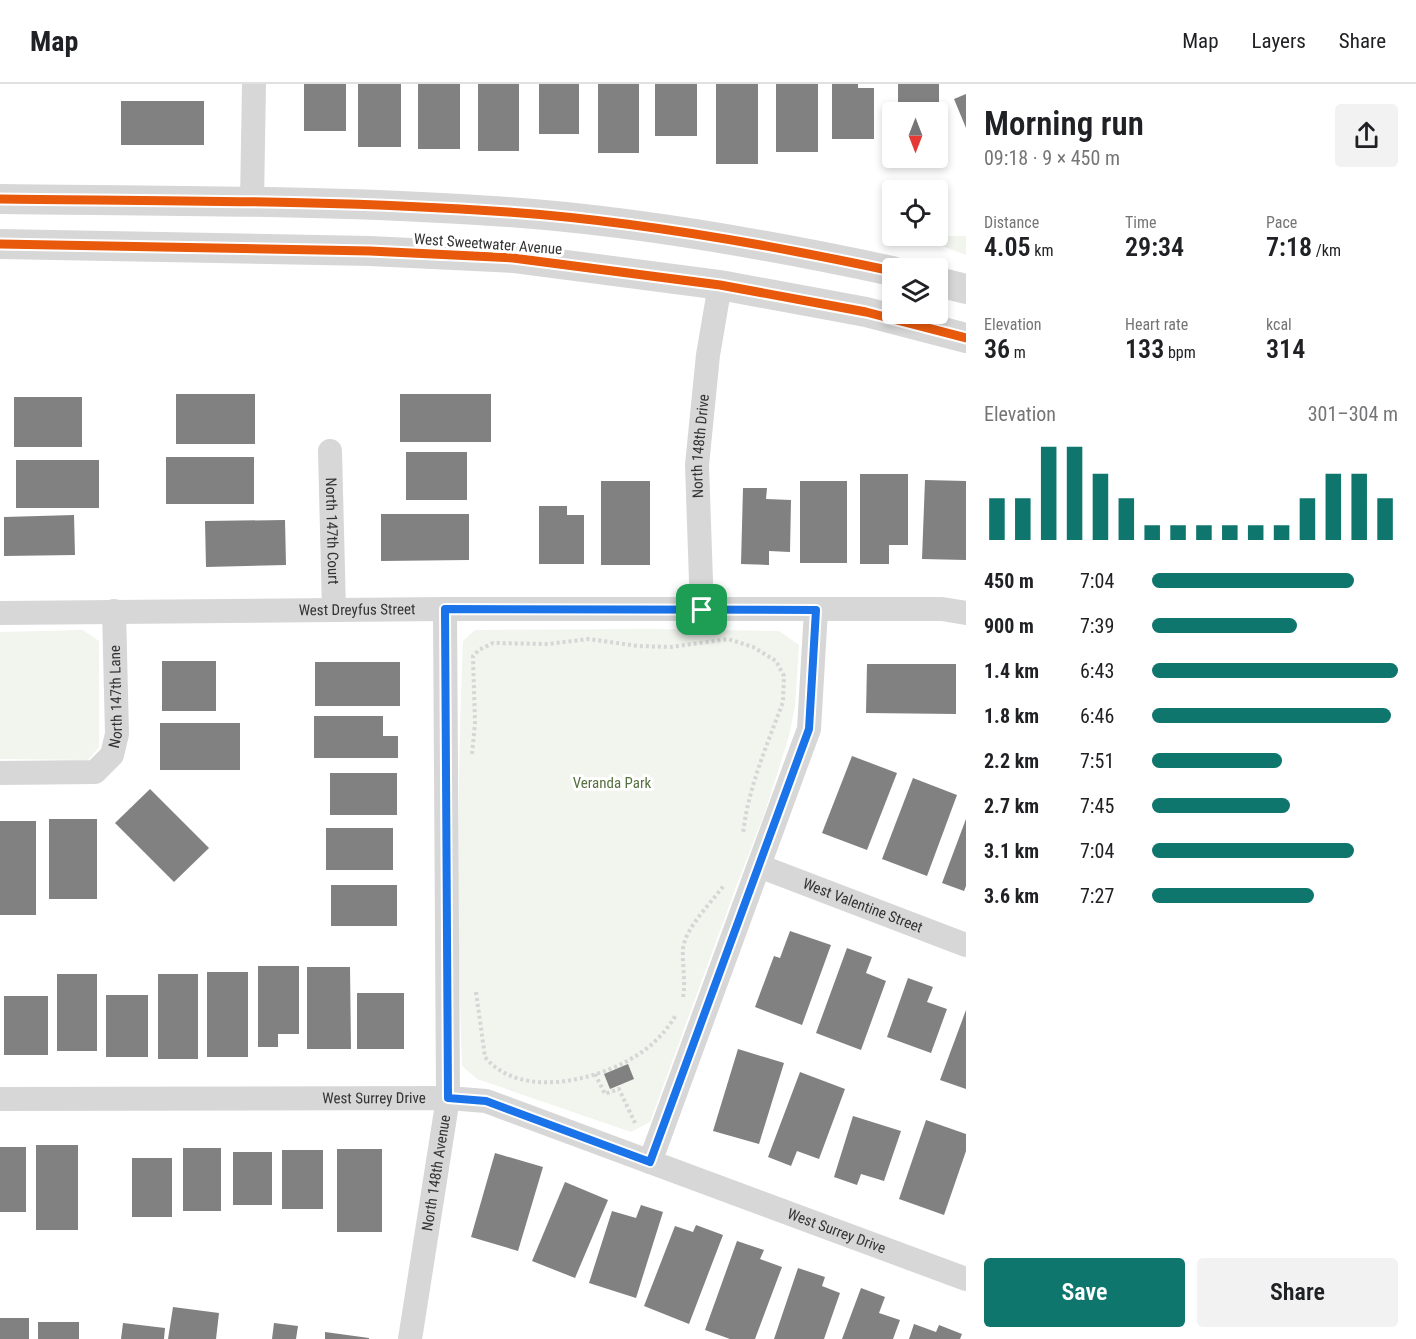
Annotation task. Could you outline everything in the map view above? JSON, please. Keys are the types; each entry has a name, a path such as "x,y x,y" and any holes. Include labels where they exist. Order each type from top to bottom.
{"street":[{"path":"252,202 254,84"},
{"name":"West Sweetwater Avenue","path":"0,199 252,202 508,212 606,222 722,238 882,269"},
{"name":"West Sweetwater Avenue","path":"0,244 370,251 513,258 720,285 866,312 966,338"},
{"path":"948,284 966,289"},
{"name":"North 148th Drive","path":"702,610 697,465 708,355 720,285"},
{"name":"North 147th Court","path":"330,451 334,610"},
{"name":"West Dreyfus Street","path":"0,613 445,609 942,609 966,613"},
{"name":"North 148th Avenue","path":"410,1339 448,1098 445,609"},
{"path":"650,1162 809,729 816,610"},
{"name":"North 147th Lane","path":"0,773 95,772 112,755 117,734 114,611"},
{"name":"West Valentine Street","path":"759,866 966,945"},
{"name":"West Surrey Drive","path":"0,1099 448,1098 486,1101 966,1279"}],"path":[{"path":"472,754 475,723 473,656 493,643 548,644 589,639 638,646 671,647 728,639 753,647 776,661 784,676 783,702 757,771 748,803 743,837"},
{"path":"681,1005 684,991 683,948 686,940 693,926 729,878"},
{"path":"476,992 485,1057 490,1064 513,1076 534,1081 567,1082 628,1061 646,1049 663,1033 677,1014"},
{"path":"595,1074 605,1094 619,1089 635,1123"}],"green space":[{"path":"948,236 966,236 966,255 942,246 948,246"},
{"path":"83,630 99,641 99,747 88,760 0,759 0,632"},
{"name":"Veranda Park","path":"475,630 779,631 799,645 795,706 789,736 765,812 650,1122 631,1132 477,1079 462,1066 458,854 461,694 463,641"}],"building":[{"path":"304,84 346,84 346,131 304,131"},
{"path":"358,84 401,84 401,147 358,147"},
{"path":"418,84 460,84 460,149 418,149"},
{"path":"478,84 519,84 519,151 478,151"},
{"path":"539,84 579,84 579,134 539,134"},
{"path":"598,84 639,84 639,153 598,153"},
{"path":"655,84 697,84 697,136 655,136"},
{"path":"716,84 758,84 758,164 716,164"},
{"path":"776,84 818,84 818,152 776,152"},
{"path":"832,84 858,84 858,88 874,88 874,139 832,139"},
{"path":"898,84 939,84 939,102 898,102"},
{"path":"966,94 966,128 954,99"},
{"path":"121,101 204,101 204,145 121,145"},
{"path":"176,394 255,394 255,444 176,444"},
{"path":"400,394 491,394 491,442 400,442"},
{"path":"14,397 82,397 82,447 14,447"},
{"path":"406,452 467,452 467,500 406,500"},
{"path":"166,457 254,457 254,504 166,504"},
{"path":"16,460 99,460 99,508 16,508"},
{"path":"860,474 908,474 908,545 889,545 889,564 860,564"},
{"path":"925,480 966,481 966,560 922,559"},
{"path":"601,481 650,481 650,565 601,565"},
{"path":"800,481 847,481 847,563 800,563"},
{"path":"743,488 767,488 766,499 791,500 790,552 769,551 769,565 741,564"},
{"path":"539,506 567,506 567,515 584,515 584,564 539,564"},
{"path":"381,514 469,514 469,560 381,561"},
{"path":"74,515 75,555 4,556 4,517"},
{"path":"285,520 286,565 206,567 205,521"},
{"path":"162,661 216,661 216,711 162,711"},
{"path":"315,662 400,662 400,706 315,706"},
{"path":"867,664 956,664 956,714 866,713"},
{"path":"314,716 383,716 383,736 398,736 398,758 314,758"},
{"path":"160,723 240,723 240,770 160,770"},
{"path":"852,756 897,773 867,850 822,833"},
{"path":"330,773 397,773 397,815 330,815"},
{"path":"913,778 957,795 927,876 882,859"},
{"path":"150,789 209,848 174,882 115,823"},
{"path":"49,819 97,819 97,899 49,899"},
{"path":"966,819 966,886 964,891 942,883"},
{"path":"0,821 36,821 36,915 0,915"},
{"path":"326,828 393,828 393,870 326,870"},
{"path":"331,885 397,885 397,926 331,926"},
{"path":"790,931 831,945 802,1025 755,1007 774,956 780,958"},
{"path":"847,948 872,957 866,973 886,981 861,1050 816,1033"},
{"path":"258,966 299,966 299,1034 278,1034 278,1047 258,1047"},
{"path":"307,967 350,967 351,1049 307,1049"},
{"path":"207,972 248,972 248,1057 207,1057"},
{"path":"57,974 97,974 97,1051 57,1051"},
{"path":"158,974 198,974 198,1059 158,1059"},
{"path":"908,978 933,987 927,1002 947,1009 931,1053 887,1037"},
{"path":"357,993 404,993 404,1049 357,1049"},
{"path":"106,995 148,995 148,1057 106,1057"},
{"path":"4,996 48,996 48,1055 4,1055"},
{"path":"966,1010 966,1089 940,1080"},
{"path":"738,1049 784,1063 759,1144 713,1131"},
{"path":"628,1064 634,1079 610,1089 604,1074"},
{"path":"800,1072 845,1089 819,1159 797,1151 791,1166 768,1157"},
{"path":"853,1116 901,1131 884,1181 861,1174 857,1185 834,1177"},
{"path":"926,1120 966,1134 966,1151 944,1215 899,1199"},
{"path":"36,1145 78,1145 78,1230 36,1230"},
{"path":"0,1147 26,1147 26,1212 0,1212"},
{"path":"183,1148 221,1148 221,1211 183,1211"},
{"path":"337,1149 382,1149 382,1232 337,1232"},
{"path":"282,1150 323,1150 323,1209 282,1209"},
{"path":"233,1152 272,1152 272,1205 233,1205"},
{"path":"495,1153 543,1167 518,1251 471,1237"},
{"path":"132,1158 172,1158 172,1217 132,1217"},
{"path":"565,1182 608,1200 575,1278 532,1261"},
{"path":"641,1205 663,1212 636,1298 589,1283 612,1211 636,1218"},
{"path":"696,1225 723,1235 689,1324 644,1306 675,1226 693,1232"},
{"path":"737,1241 764,1250 760,1259 782,1267 755,1339 730,1339 705,1330"},
{"path":"798,1268 825,1277 822,1286 840,1293 824,1339 774,1339"},
{"path":"861,1288 885,1297 879,1313 900,1320 893,1339 842,1339"},
{"path":"173,1307 219,1313 216,1339 168,1339"},
{"path":"0,1318 29,1318 29,1339 0,1339"},
{"path":"38,1322 79,1322 79,1339 38,1339"},
{"path":"123,1323 165,1328 164,1339 121,1339"},
{"path":"274,1323 298,1326 296,1339 272,1339"},
{"path":"914,1324 936,1332 939,1325 962,1334 960,1339 909,1339"},
{"path":"325,1332 369,1338 369,1339 325,1339"}],"cycle path":[{"path":"0,199 318,203 508,212 605,221 701,235 882,269"},
{"path":"0,244 370,251 513,258 720,285 866,312 966,338"}],"route":[{"path":"445,609 702,610 816,610 809,729 650,1162 486,1101 448,1098 445,609"}]}
